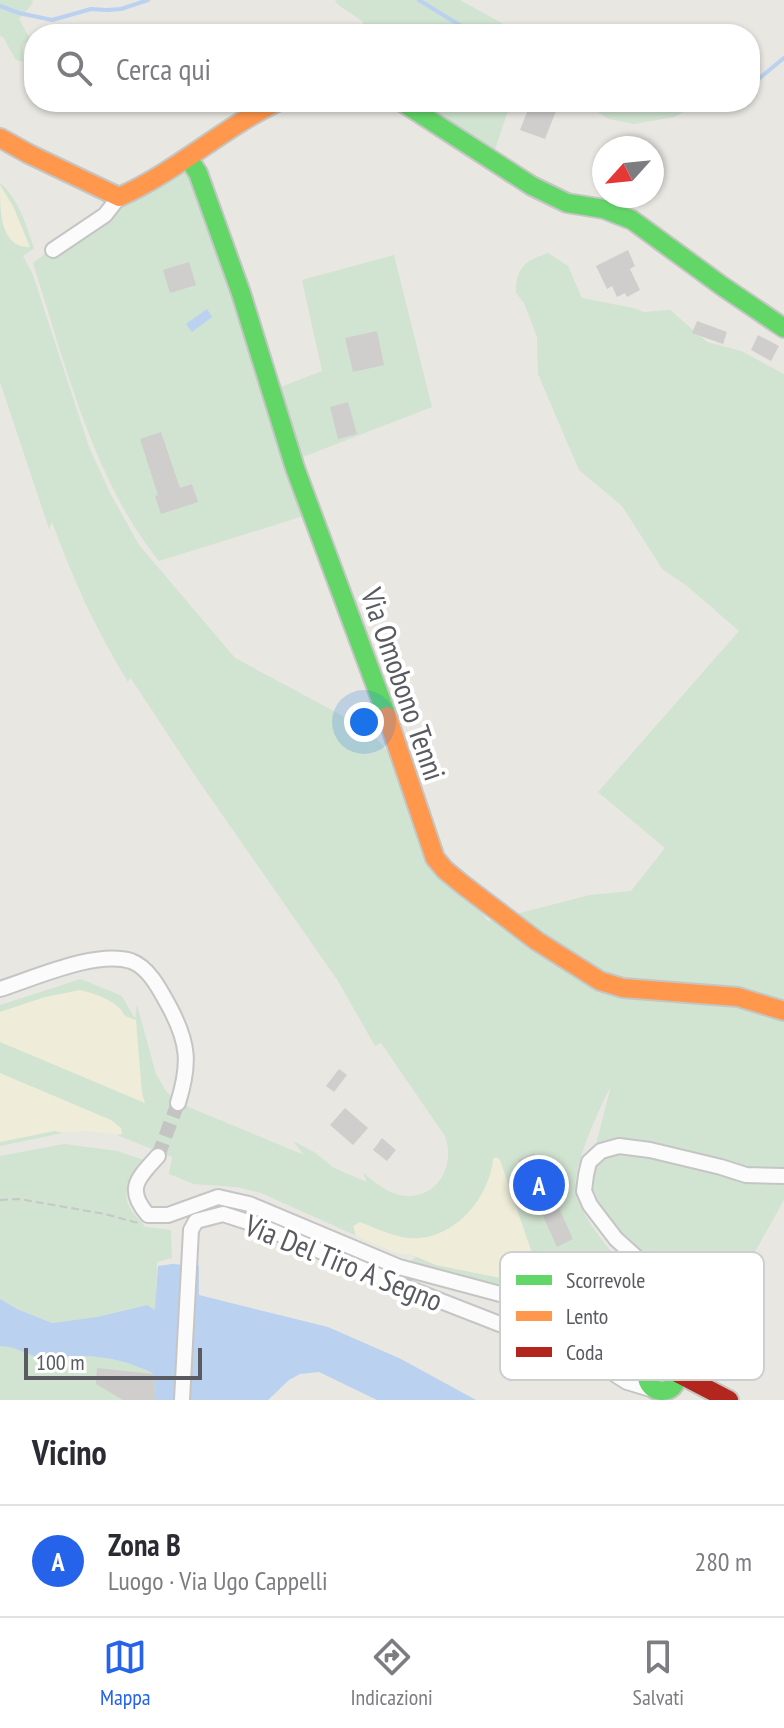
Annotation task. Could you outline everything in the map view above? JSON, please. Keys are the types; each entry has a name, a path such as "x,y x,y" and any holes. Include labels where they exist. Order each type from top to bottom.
{"street":[{"path":"53,250 105,215 119,197 131,193 258,112"},
{"path":"417,112 532,186 567,203 604,209 632,220 784,328"},
{"path":"0,138 119,197"},
{"name":"Via Omobono Tenni","path":"188,158 198,173 237,281 295,468 374,677 435,858 462,884 537,941 600,981 623,988 738,997 784,1011"},
{"path":"0,989 87,960 134,962 155,981 185,1041 185,1081 178,1103"},
{"path":"630,1252 590,1205 584,1191 589,1162 601,1151 619,1146 650,1150 746,1175 784,1176"},
{"path":"158,1156 145,1169 135,1187 135,1199 148,1215 168,1215 218,1197 249,1204 399,1267 500,1293"},
{"name":"Via Del Tiro A Segno","path":"182,1400 191,1230 196,1221 223,1214 263,1227 500,1324"},
{"path":"677,1380 690,1388 728,1399"}],"path":[{"path":"0,1200 19,1199 145,1224"}],"green space":[{"path":"0,0 32,0 33,3 19,19 24,28 23,62 16,60 0,36"},
{"path":"335,0 460,0 503,24 363,24"},
{"path":"432,112 508,112 493,155"},
{"path":"598,112 684,112 674,117 634,124 609,119"},
{"path":"203,158 273,390 322,371 302,280 394,255 432,407 295,460 313,513 159,561 116,495 99,458 69,379 33,263 119,197"},
{"path":"0,183 17,205 34,248 23,256 33,275 89,447 139,545 235,658 369,730 392,756 415,827 488,921 590,895 631,891 665,848 598,792 739,631 686,585 663,570 622,506 579,470 538,374 537,337 524,303 516,293 520,271 528,262 548,253 568,266 582,298 644,312 670,310 707,342 741,351 784,374 784,1200 755,1252 637,1252 590,1205 584,1191 611,1086 588,1138 578,1169 576,1191 586,1217 612,1252 500,1252 500,1287 411,1266 409,1262 416,1257 395,1253 261,1193 237,1187 194,1184 169,1174 172,1157 117,1135 72,1131 0,1146 0,1005 81,979 122,996 135,1019 137,1005 156,1074 166,1091 179,1103 304,1155 293,1141 334,1168 367,1182 363,1173 396,1194 409,1196 431,1189 439,1182 448,1161 445,1136 381,1043 375,1046 338,981 130,677 128,682 86,604 52,522 49,529 0,382"},
{"path":"64,1144 117,1151 144,1160 128,1186 128,1204 145,1227 171,1230 172,1258 157,1262 156,1311 146,1305 97,1317 52,1323 0,1299 0,1156"},
{"path":"0,1346 42,1358 90,1356 136,1366 154,1374 155,1400 0,1400"}],"sand":[{"path":"0,185 13,206 30,247 20,246 7,235"},
{"path":"80,990 108,1000 136,1020 145,1103 0,1042 0,1012 45,997"},
{"path":"0,1073 111,1120 121,1128 122,1134 55,1131 0,1142"},
{"path":"496,1157 500,1160 531,1252 500,1252 500,1278 436,1265 395,1253 356,1236 353,1226 360,1222 408,1238 440,1233 466,1215 476,1203 490,1174"}],"water":[{"path":"207,309 212,317 192,332 186,324"},
{"path":"158,1266 199,1266 199,1295 328,1327 401,1359 476,1400 377,1400 319,1372 300,1374 289,1380 268,1400 155,1400 154,1374 136,1366 90,1356 42,1358 0,1346 0,1299 52,1323 97,1317 147,1305 155,1310"}],"building":[{"path":"527,112 556,112 545,139 520,130"},
{"path":"628,250 635,266 630,269 640,290 627,297 625,293 617,297 612,286 607,289 596,266"},
{"path":"189,262 196,285 170,293 163,270"},
{"path":"697,321 727,332 723,344 692,333"},
{"path":"377,331 384,365 353,372 345,338"},
{"path":"758,335 779,346 771,361 751,350"},
{"path":"348,402 357,434 338,439 330,407"},
{"path":"161,432 180,488 192,484 198,502 161,514 140,439"},
{"path":"339,1069 347,1075 334,1092 326,1086"},
{"path":"345,1108 368,1128 353,1145 330,1125"},
{"path":"382,1138 396,1150 387,1161 373,1150"},
{"path":"534,1153 573,1239 557,1247 518,1160"},
{"path":"97,1368 154,1374 155,1400 123,1400 96,1384"}],"waterway":[{"path":"0,6 52,20 91,9 121,9 148,0"},
{"path":"419,0 458,24"},
{"path":"760,78 784,58"}],"tunnel":[{"path":"158,1156 178,1103"}],"traffic: fast":[{"path":"417,112 532,186 567,203 604,209 632,220 784,328"},
{"path":"188,158 198,173 241,293 295,468 387,716"},
{"path":"648,1380 651,1387 662,1391 673,1387 676,1380"}],"traffic: slow":[{"path":"0,138 119,197 160,175 258,112"},
{"path":"387,716 435,858 462,884 537,941 600,981 623,988 738,997 784,1011"}],"traffic: jam":[{"path":"690,1380 729,1400"}],"place":[{"name":"Zona B","path":"539,1185"}]}
